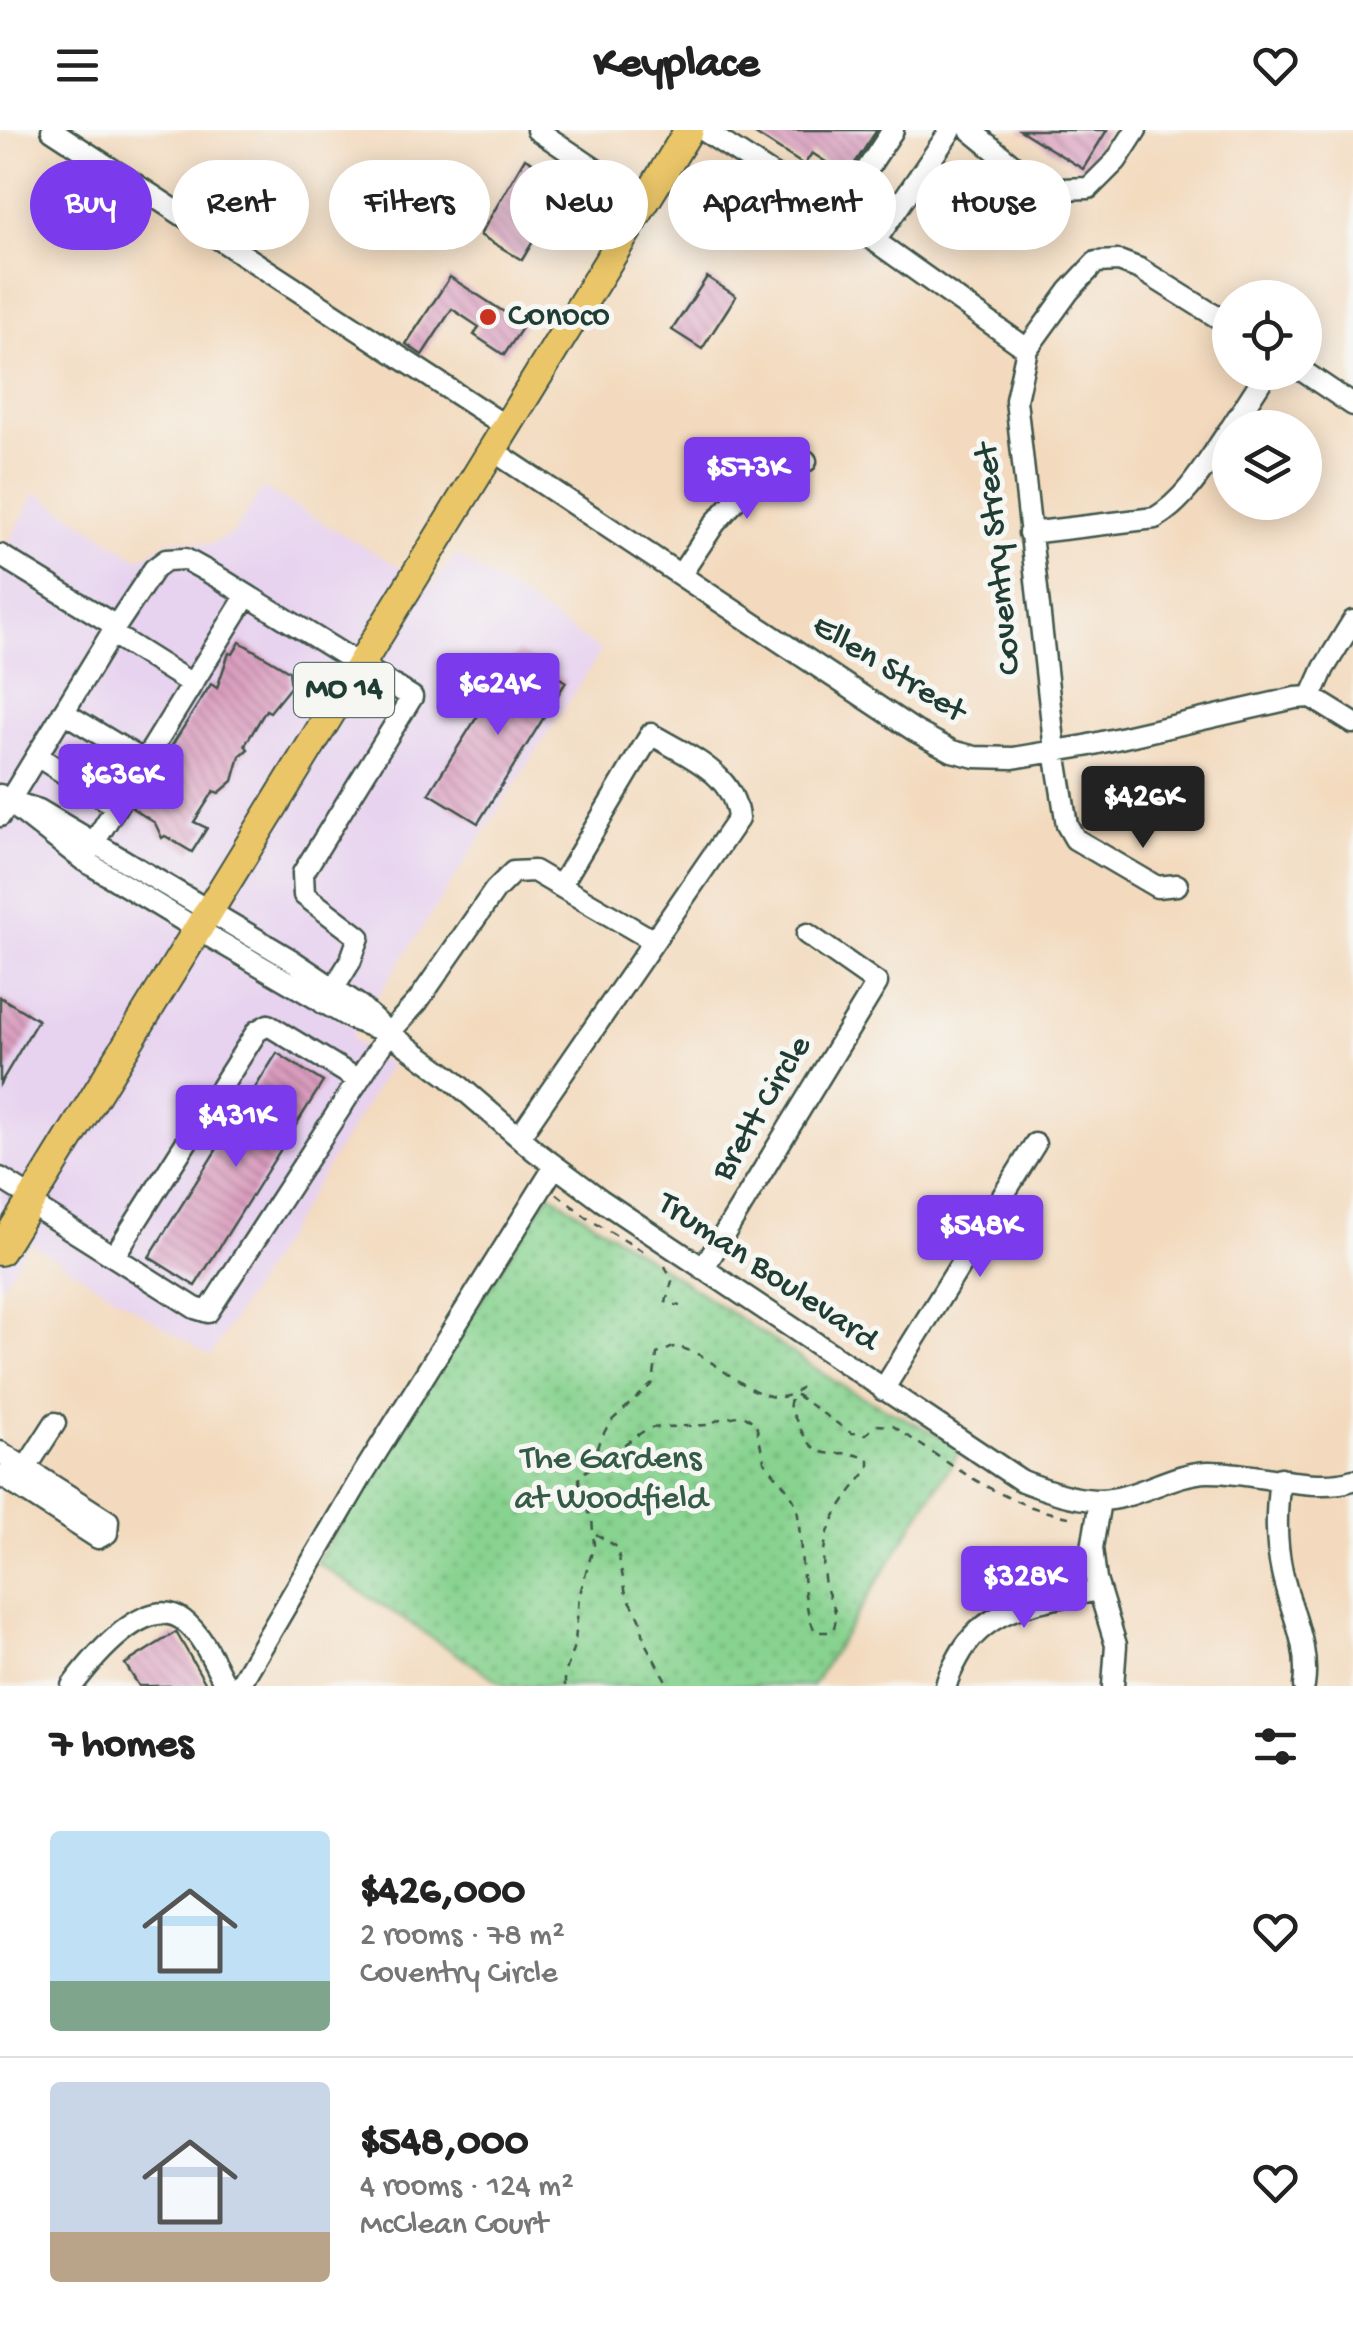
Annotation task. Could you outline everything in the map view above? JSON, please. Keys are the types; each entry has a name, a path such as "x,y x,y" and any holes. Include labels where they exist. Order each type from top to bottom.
{"main road":[{"name":"MO 14","path":"648,197 690,131"},
{"name":"MO 14","path":"0,1251 615,250"}],"street":[{"name":"Ellen Street","path":"52,130 499,438 680,574 914,731 952,751 976,757 1013,758 1311,697"},
{"path":"537,130 582,160"},
{"path":"873,160 893,130"},
{"path":"896,210 950,130"},
{"path":"970,130 1014,166 1061,188 1089,188 1116,161 1136,130"},
{"path":"690,131 740,160"},
{"path":"888,250 1027,348"},
{"name":"Coventry Street","path":"1177,885 1157,887 1075,838 1066,825 1016,400 1027,348 1069,290 1096,262 1119,260 1212,314"},
{"path":"1322,384 1353,405"},
{"path":"1029,533 1155,518 1188,490 1212,455"},
{"path":"680,574 715,523 744,490 806,461"},
{"path":"0,556 192,684"},
{"path":"3,804 154,570 166,560 186,559 412,697 303,873 304,896 359,937 350,962 329,996"},
{"path":"88,851 247,595"},
{"path":"1353,621 1311,697 1353,723"},
{"path":"63,712 144,761"},
{"path":"520,1136 738,819 737,802 720,776 652,734 561,884"},
{"path":"37,756 116,806"},
{"name":"Truman Boulevard","path":"3,804 329,996 352,1019 389,1033 449,1077 555,1166 1022,1481 1062,1496 1100,1500 1145,1492 1202,1472 1242,1472 1306,1482 1353,1480"},
{"path":"0,1178 114,1256 208,1312 389,1033 418,1000 512,872 534,871 561,884 654,941"},
{"name":"Brett Circle","path":"703,1269 878,983 807,934"},
{"path":"114,1256 257,1031 268,1025 357,1080"},
{"path":"883,1390 1035,1144"},
{"path":"239,1686 363,1474 555,1166"},
{"path":"26,1468 54,1423"},
{"path":"0,1452 26,1468 41,1490 0,1475"},
{"path":"1280,1478 1274,1527 1282,1574 1305,1648 1304,1686"},
{"path":"1100,1500 1092,1548 1099,1590 1116,1645 1114,1686"},
{"path":"946,1686 964,1646 984,1623 1012,1608 1099,1590"},
{"path":"72,1686 108,1644 149,1614 163,1612 182,1619 197,1634 226,1686"}],"path":[{"path":"540,1188 560,1195 590,1220 668,1268 672,1281 666,1302 680,1306"},
{"path":"591,1466 610,1422 654,1383 658,1354 676,1346 775,1398 795,1394 851,1433 866,1434 878,1424 893,1426 997,1493 1038,1510 1069,1517"},
{"path":"565,1686 594,1533 578,1486 579,1476 648,1428 708,1426 720,1418 744,1415 756,1424 764,1461 791,1494 796,1508 811,1627 816,1632 832,1632 837,1613 824,1582 824,1551 833,1516 852,1486 869,1469 869,1460 854,1454 831,1456 808,1443 790,1410 790,1398 801,1387"},
{"path":"594,1533 617,1547 626,1594 640,1618 645,1644 669,1686"}],"shaded area":[{"path":"263,488 432,586 456,555 601,651 351,1038 390,1065 210,1356 29,1242 0,1288 0,545 6,548 36,492 139,559 173,539 211,544 234,532"}],"green space":[{"name":"The Gardens at Woodfield","path":"549,1193 845,1388 962,1447 812,1686 506,1686 316,1562"}],"building":[{"path":"749,130 877,130 857,160 823,160 812,153 807,160 796,160"},
{"path":"1020,130 1107,130 1083,169"},
{"path":"510,184 510,250 528,250 522,260 490,241 490,218"},
{"name":"Conoco","path":"450,277 524,325 504,355 474,335 479,327 452,309 422,355 406,344"},
{"path":"707,277 736,296 702,349 672,330"},
{"path":"240,642 289,671 291,686 270,712 266,710 245,745 248,749 240,756 233,781 219,793 214,791 194,822 207,828 192,852 165,836 162,838 155,823 132,808 211,684 217,688 229,653 233,654"},
{"path":"518,652 566,682 478,823 429,793"},
{"path":"0,997 38,1020 0,1084"},
{"path":"277,1053 323,1082 195,1286 149,1257"},
{"path":"176,1632 207,1686 139,1686 125,1664"}],"place":[{"name":"Conoco","path":"488,317"}]}
